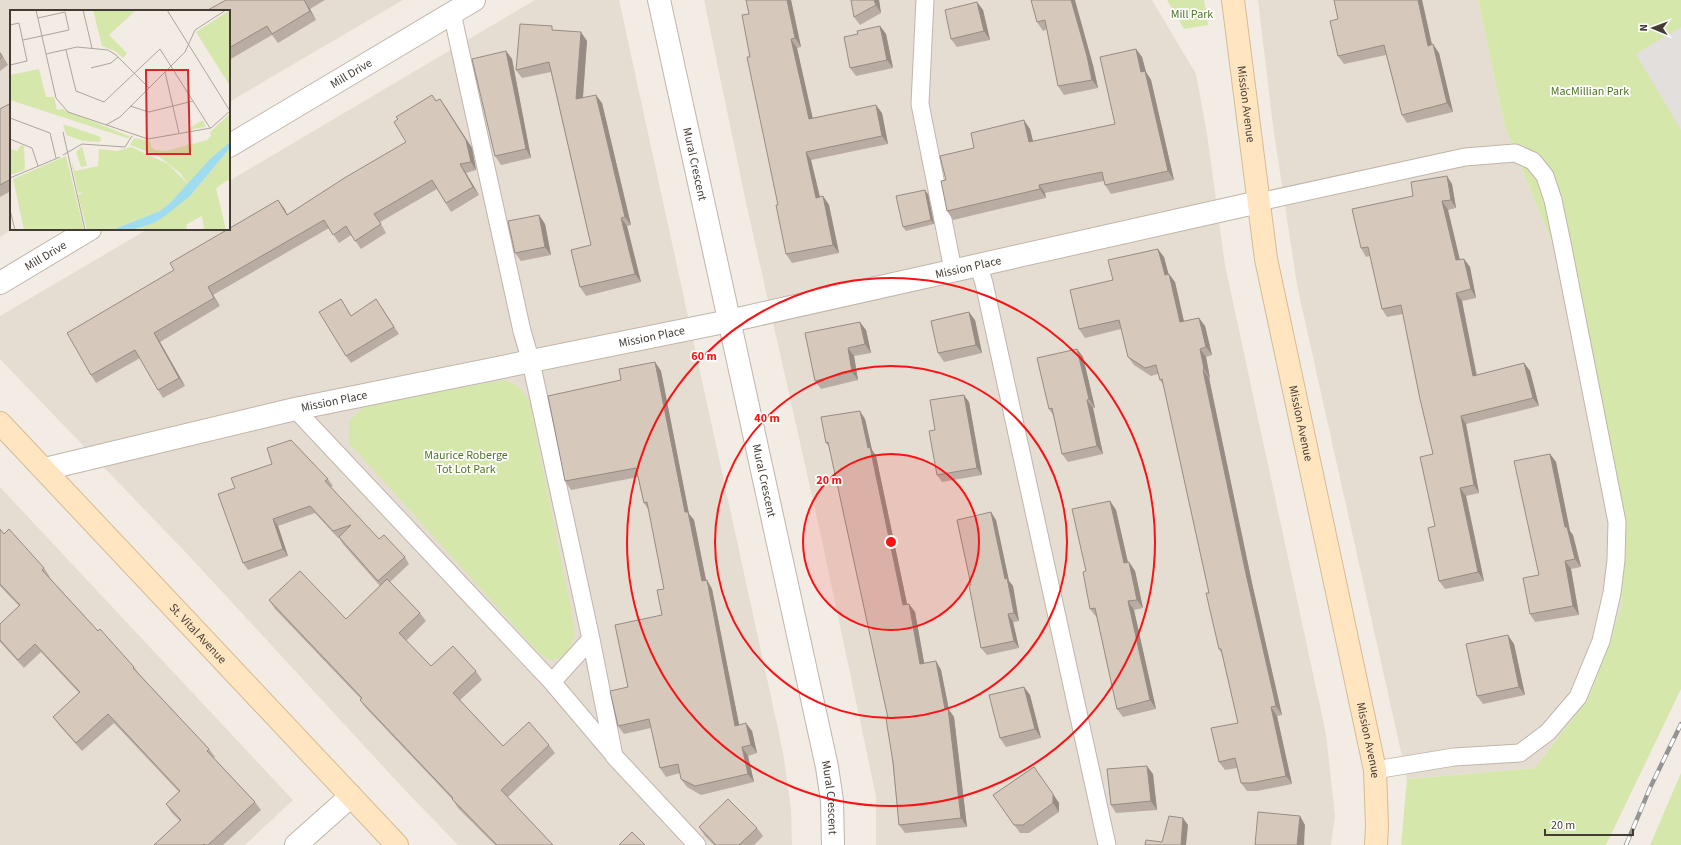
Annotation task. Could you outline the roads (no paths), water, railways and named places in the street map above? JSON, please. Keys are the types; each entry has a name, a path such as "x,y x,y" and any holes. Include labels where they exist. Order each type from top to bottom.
{"street":[{"name":"Mill Drive","path":"230,145 474,0"},
{"name":"Mural Crescent","path":"659,0 827,766 832,801 833,845"},
{"name":"Mission Avenue","path":"1233,0 1266,259 1375,770 1377,826 1376,845"},
{"name":"Mission Place","path":"45,469 294,409 729,321 1258,202"},
{"name":"Mill Drive","path":"0,283 88,230"},
{"name":"St. Vital Avenue","path":"0,422 397,845"},
{"path":"296,845 351,796"}],"lane":[{"path":"925,0 920,104 953,270"},
{"path":"452,13 522,331 531,362 591,639 614,756"},
{"path":"1258,202 1465,157 1515,153 1533,162 1545,176 1553,200 1562,243 1617,522 1616,560 1612,593 1601,641 1578,697 1548,732 1520,753 1454,757 1375,770"},
{"path":"978,264 1107,845"},
{"path":"294,409 552,682 614,756 697,845"},
{"path":"552,682 591,639"}],"railway":[{"path":"1626,845 1650,788 1681,724"}],"park label":[{"name":"Mill Park","path":"1192,14"},
{"name":"MacMillian Park","path":"1590,91"},
{"name":"Maurice Roberge Tot Lot Park","path":"466,462"}]}
